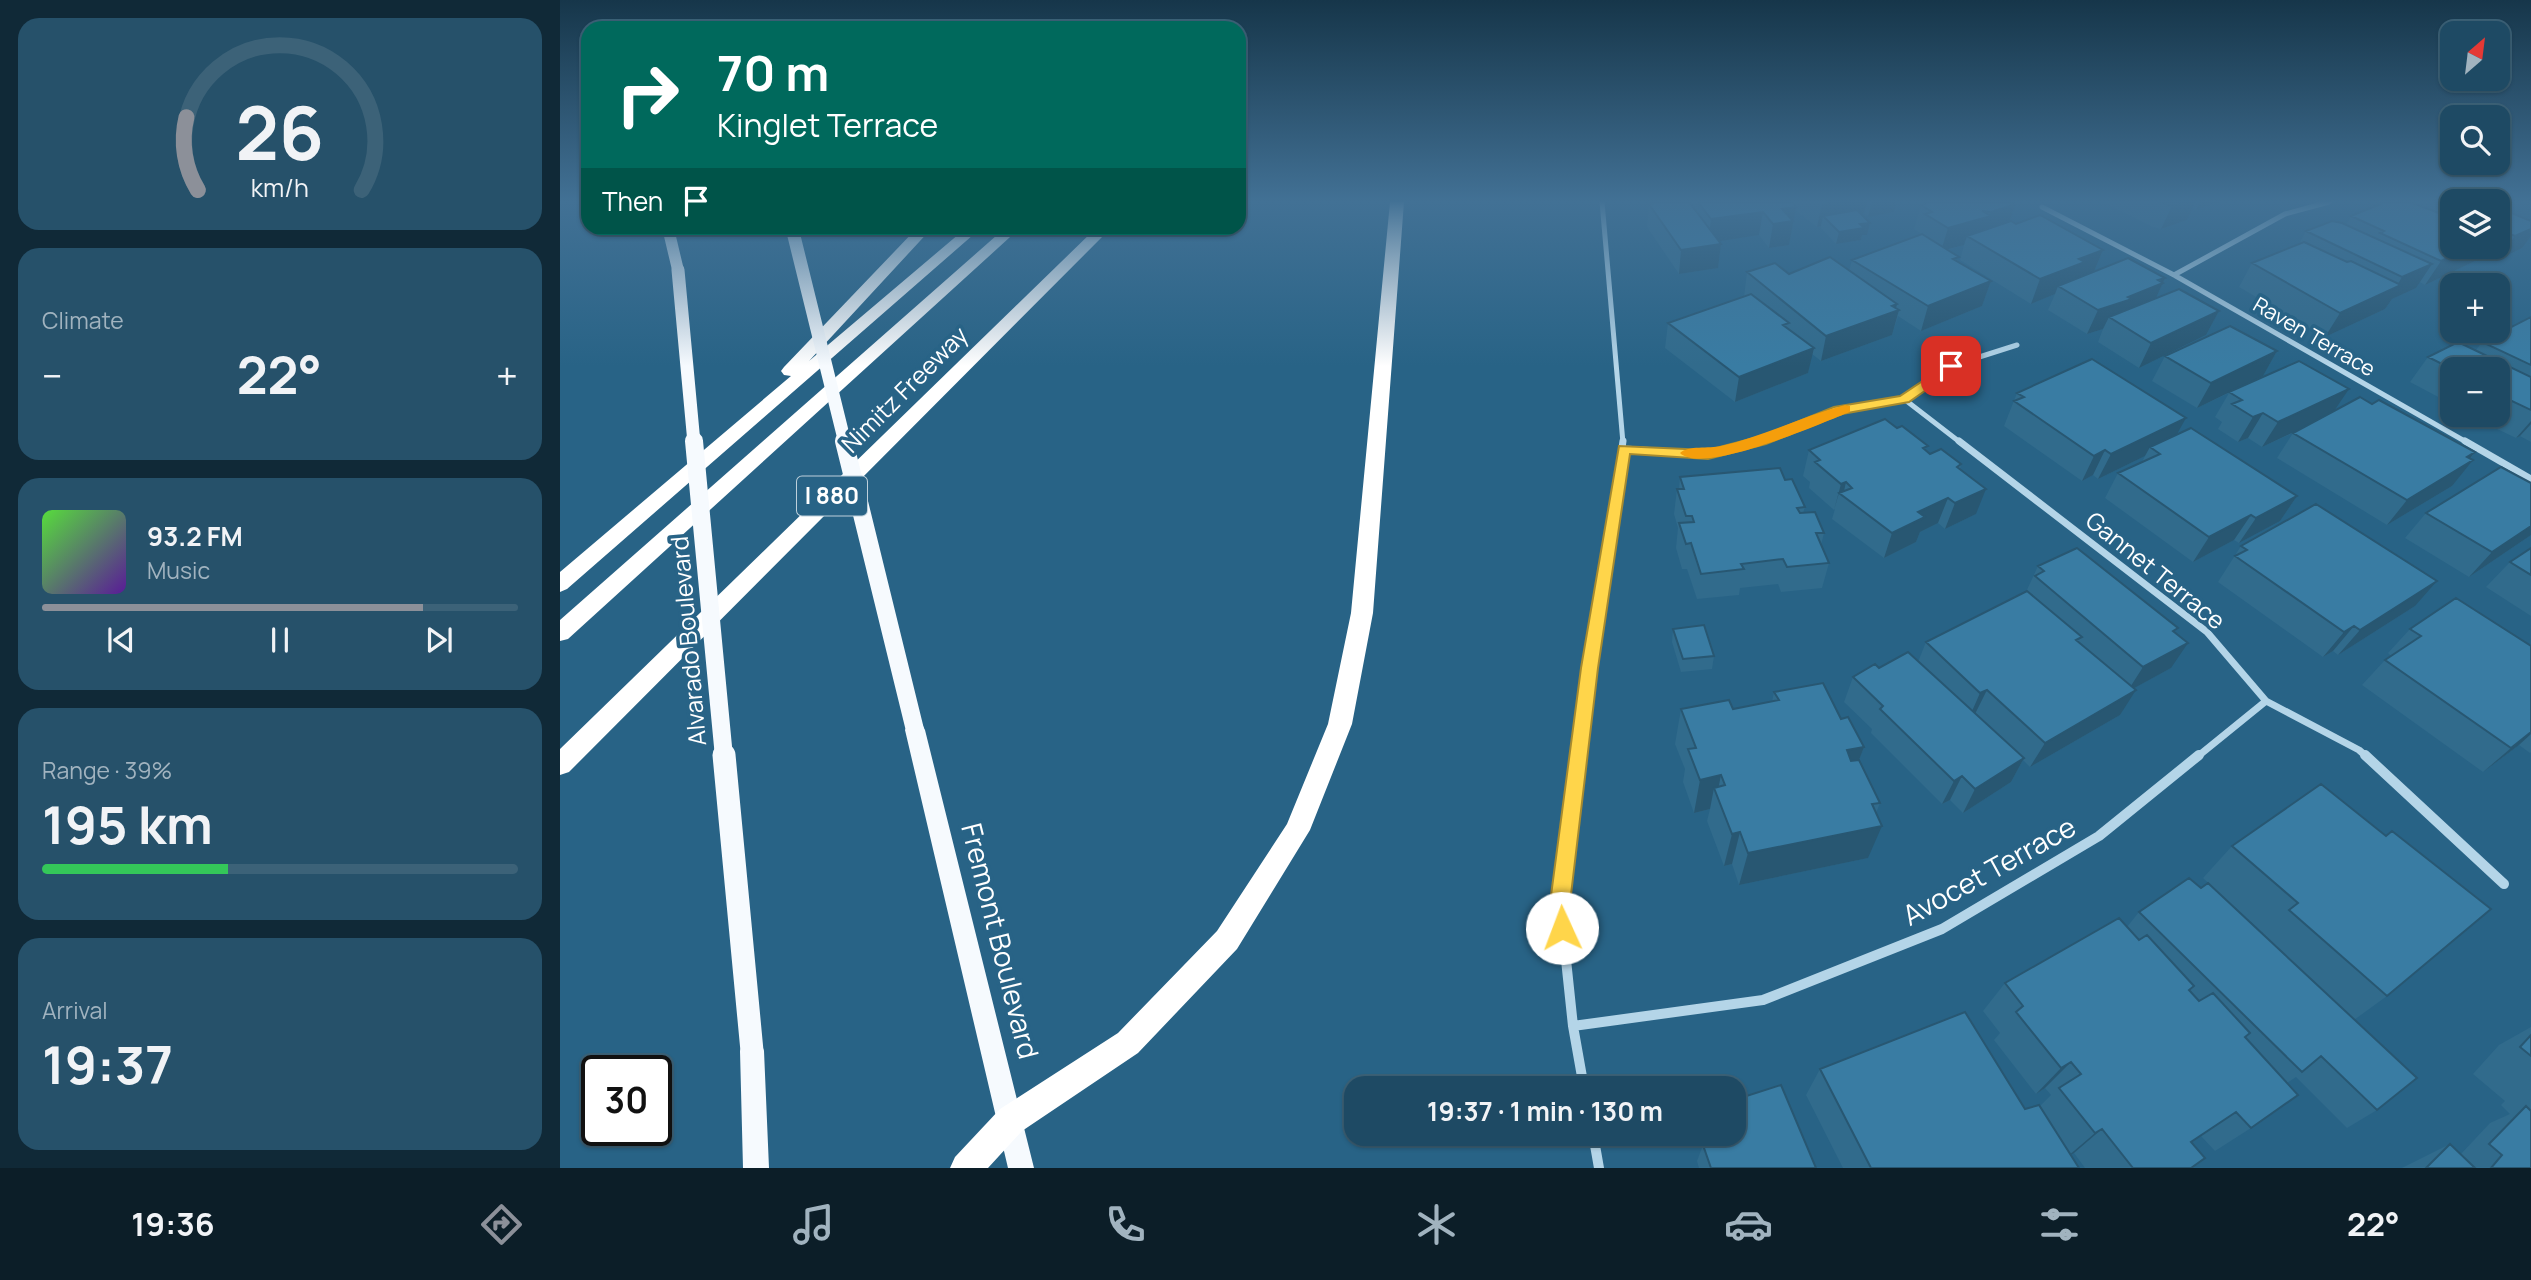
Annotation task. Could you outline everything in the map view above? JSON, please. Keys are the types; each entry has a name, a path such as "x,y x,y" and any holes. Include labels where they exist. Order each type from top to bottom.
{"highway":[{"path":"708,458 898,257"},
{"path":"560,584 941,257"},
{"path":"560,633 981,257"},
{"name":"Nimitz Freeway","path":"560,765 1075,257"},
{"path":"966,1168 1012,1120 1128,1043 1227,940 1297,830 1340,724 1362,613 1392,257"}],"main road":[{"name":"Alvarado Boulevard","path":"675,257 752,1051 756,1168"},
{"name":"Fremont Boulevard","path":"799,257 1012,1120 1021,1168"}],"street":[{"path":"1582,1076 1573,1026 1560,903 1593,642 1624,449 1607,257"},
{"name":"Raven Terrace","path":"2138,257 2531,479"},
{"path":"2174,275 2208,257"},
{"path":"1624,449 1708,454 1766,440 1839,410 1904,399 1951,366 2017,345"},
{"name":"Gannet Terrace","path":"1904,399 2207,632 2266,701 2358,750 2504,884"},
{"name":"Avocet Terrace","path":"1573,1026 1763,1000 1942,929 2099,835 2266,701"},
{"path":"1594,1146 1599,1168"}],"building":[{"path":"1830,257 1897,304 1892,306 1899,310 1826,336 1747,272 1775,263 1789,274"},
{"path":"1861,257 1958,257 1953,259 1991,281 1928,306 1852,260"},
{"path":"2002,257 2086,257 2079,259 2085,262 2040,279"},
{"path":"2268,257 2335,257 2351,261 2401,285 2340,313 2252,263"},
{"path":"2359,257 2416,257 2432,264 2402,277"},
{"path":"2128,258 2165,278 2158,280 2163,283 2128,297 2132,299 2098,310 2058,286"},
{"path":"2179,289 2219,311 2151,343 2109,317"},
{"path":"1751,294 1789,323 1783,325 1814,348 1739,377 1668,323"},
{"path":"2531,317 2531,365 2484,343 2510,343 2510,328"},
{"path":"2230,326 2277,351 2211,383 2165,356"},
{"path":"2460,343 2489,357 2440,357 2440,363 2428,357"},
{"path":"2092,359 2186,418 2111,454 2105,450 2094,456 2014,401 2024,397 2017,393"},
{"path":"2299,361 2349,389 2278,422 2263,413 2253,417 2232,404 2242,400 2229,392"},
{"path":"2510,367 2531,377 2531,410 2510,400"},
{"path":"2360,397 2372,404 2379,400 2475,452 2467,457 2473,460 2407,500 2293,433"},
{"path":"1885,419 1897,428 1902,426 1928,446 1923,448 1930,454 1941,449 1961,464 1957,467 1986,489 1955,503 1948,498 1918,512 1925,517 1892,533 1839,493 1852,488 1846,482 1841,484 1815,462 1820,460 1809,450"},
{"path":"2191,428 2297,496 2256,518 2251,515 2209,537 2118,473 2160,454 2150,447"},
{"path":"2501,467 2531,483 2531,526 2492,552 2426,513"},
{"path":"1780,468 1785,480 1792,479 1805,507 1797,508 1800,513 1815,512 1824,533 1816,533 1829,563 1787,567 1783,559 1741,564 1744,569 1701,574 1691,543 1686,544 1679,523 1694,522 1692,516 1686,516 1677,489 1684,489 1680,477"},
{"path":"2316,504 2437,581 2360,630 2354,626 2344,632 2235,556 2247,550 2241,546"},
{"path":"2077,548 2178,628 2173,631 2188,643 2143,667 2035,576 2044,571 2038,566"},
{"path":"2531,548 2531,575 2510,562"},
{"path":"2027,591 2082,637 2076,640 2136,690 2045,743 1987,690 1980,693 1926,642"},
{"path":"2456,598 2531,646 2531,732 2511,748 2385,660 2421,636 2410,629"},
{"path":"1704,625 1714,656 1683,659 1673,629"},
{"path":"1908,652 2024,758 1975,789 1962,776 1954,781 1880,709 1883,706 1853,677 1875,664 1879,668"},
{"path":"1823,683 1841,719 1848,717 1864,747 1847,750 1851,761 1859,760 1880,803 1872,804 1882,826 1748,853 1740,832 1732,834 1714,788 1725,785 1721,775 1700,780 1688,749 1696,748 1681,709 1729,700 1733,709 1779,700 1774,692"},
{"path":"2321,784 2386,836 2392,831 2491,909 2387,996 2289,910 2298,903 2232,846"},
{"path":"2189,878 2201,888 2208,883 2417,1078 2377,1110 2321,1056 2302,1072 2139,912"},
{"path":"2119,918 2139,940 2147,935 2194,986 2189,990 2199,1001 2213,993 2250,1033 2245,1037 2298,1095 2251,1128 2236,1112 2191,1142 2205,1158 2191,1168 2133,1168 2102,1129 2095,1133 2059,1088 2081,1074 2071,1062 2061,1068 2016,1012 2023,1006 2005,983"},
{"path":"1965,1012 2025,1109 2039,1105 2079,1168 1871,1168 1820,1069"},
{"path":"2531,1035 2531,1056 2520,1047"},
{"path":"1781,1085 1816,1168 1711,1168 1703,1146 1746,1146 1746,1096"},
{"path":"2526,1106 2531,1111 2531,1168 2491,1168 2502,1155 2489,1144"},
{"path":"2450,1144 2475,1168 2426,1168"}],"slow traffic":[{"path":"1687,453 1708,454 1766,440 1845,409"}],"route":[{"path":"1562,928 1560,903 1593,642 1624,449 1708,454 1766,440 1839,410 1904,399 1951,366"}]}
